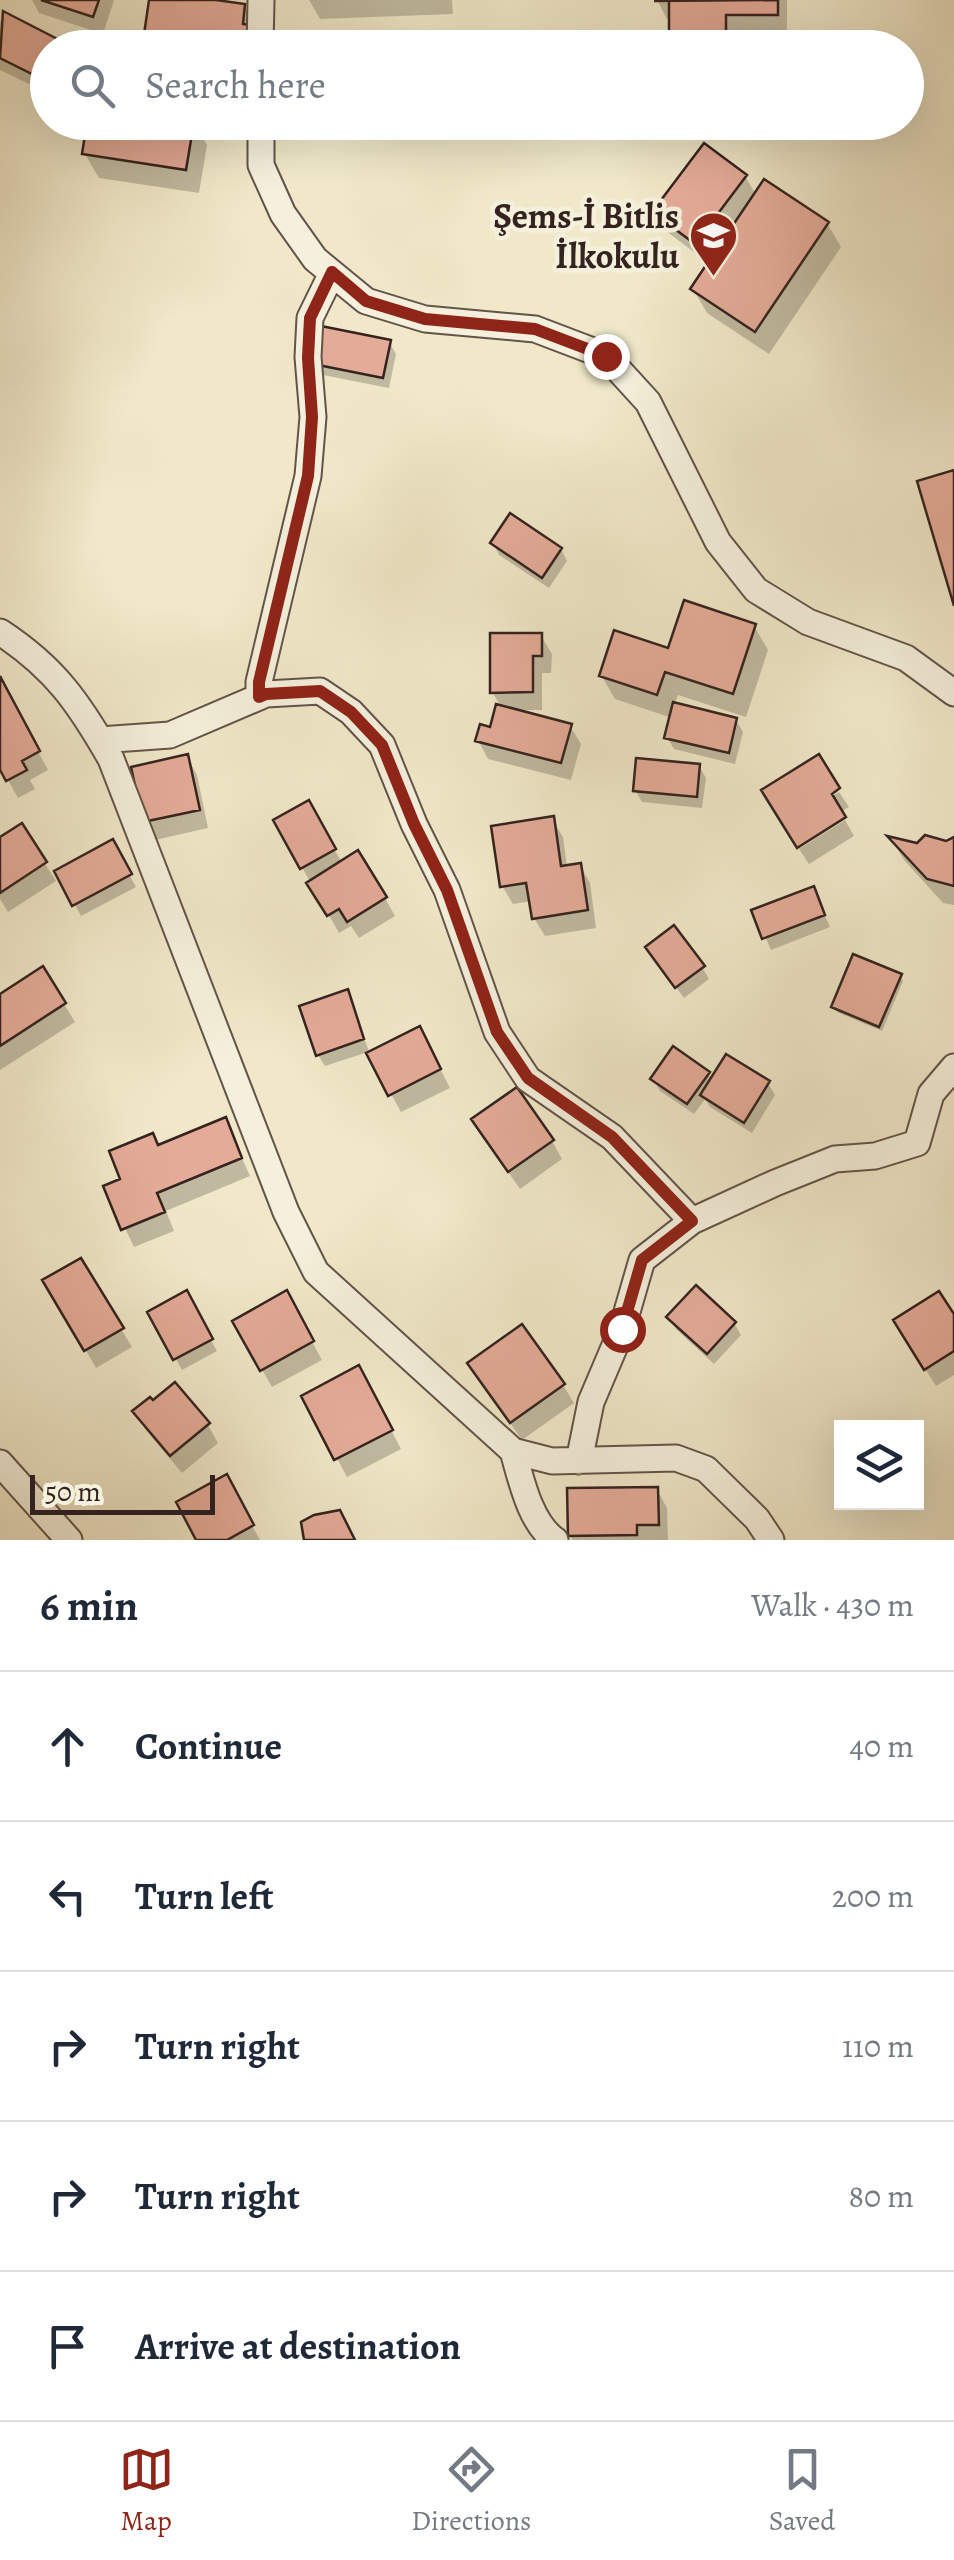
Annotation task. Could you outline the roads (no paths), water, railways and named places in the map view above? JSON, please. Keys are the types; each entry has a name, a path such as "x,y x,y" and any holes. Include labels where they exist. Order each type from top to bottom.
{"street":[{"path":"261,30 262,0"},
{"path":"261,140 261,165 283,214 315,259 366,301 425,319 535,329 606,356 648,402 718,542 756,590 808,622 906,658 954,693"},
{"path":"259,697 259,682 308,476 312,417 310,318 332,272"},
{"path":"0,632 28,650 78,701 111,759 286,1212 316,1272 513,1451 552,1461 676,1458 706,1469 757,1519 771,1540"},
{"path":"100,740 170,736 266,694 320,691 351,712 382,745 414,824 447,890 497,1032 528,1078 612,1137 692,1221"},
{"path":"579,1461 591,1402 622,1329 642,1260 692,1221 834,1159 875,1156 917,1143 931,1094 954,1067"},
{"path":"513,1451 522,1486 546,1534 555,1540"},
{"path":"0,1463 69,1540"}],"place":[{"name":"Şems-İ Bitlis İlkokulu","path":"714,278"}]}
